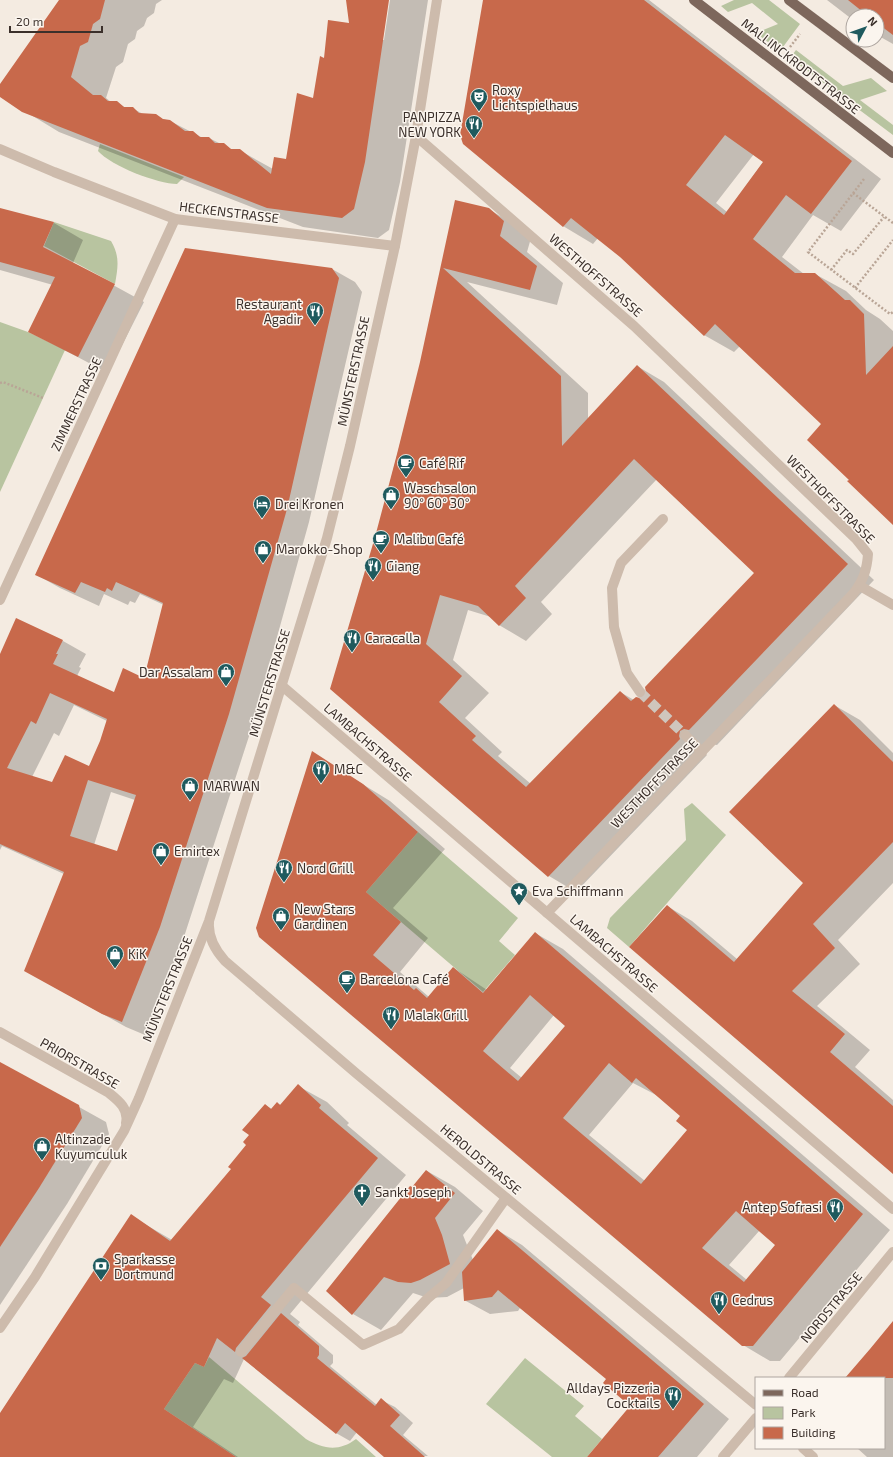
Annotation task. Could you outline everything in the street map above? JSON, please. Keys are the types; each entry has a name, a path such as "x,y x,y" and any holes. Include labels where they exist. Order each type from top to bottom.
{"main road":[{"name":"MALLINCKRODTSTRASSE","path":"694,0 893,153"},
{"path":"789,0 893,78"}],"street":[{"name":"MÜNSTERSTRASSE","path":"0,1328 35,1277 124,1131 139,1098 209,921 329,531 350,446 395,246 416,136 437,0"},
{"name":"WESTHOFFSTRASSE","path":"416,136 634,326 856,539 868,554 867,571 860,586 548,913"},
{"name":"HECKENSTRASSE","path":"0,149 54,172 175,219 395,246"},
{"name":"ZIMMERSTRASSE","path":"0,600 175,219"},
{"path":"640,692 627,672 614,628 612,588 621,563 663,519"},
{"path":"860,586 893,605"},
{"name":"LAMBACHSTRASSE","path":"282,685 893,1209"},
{"path":"685,735 702,752"},
{"name":"HEROLDSTRASSE","path":"209,921 209,934 212,943 216,951 225,961 363,1079 755,1404"},
{"name":"PRIORSTRASSE","path":"0,1032 120,1101 126,1111 127,1120 124,1131"},
{"path":"241,1352 294,1288 362,1345 399,1329 446,1282 506,1198"},
{"name":"NORDSTRASSE","path":"790,1377 893,1252"},
{"path":"723,1457 755,1419"},
{"path":"804,1449 813,1457"}],"path":[{"path":"789,49 801,33"},
{"path":"864,178 808,252 890,314 893,312"},
{"path":"853,193 893,223"},
{"path":"831,270 847,250 854,254 884,216"},
{"path":"855,288 893,240"},
{"path":"0,383 3,382 43,398"}],"green space":[{"path":"734,0 769,0 800,24 780,51 756,33 778,24 752,3 728,12 721,6"},
{"path":"796,50 843,86 871,78 887,91 860,100 893,125 893,135 790,58"},
{"path":"100,144 184,177 177,184 147,178 104,157 98,151"},
{"path":"54,222 111,241 116,252 118,262 115,284 44,246"},
{"path":"0,322 28,332 65,350 0,492"},
{"path":"692,803 726,835 629,947 607,928 610,918 686,840 684,809"},
{"path":"418,832 518,918 499,941 515,955 483,992 366,892"},
{"path":"209,1357 306,1439 319,1445 331,1448 343,1446 356,1439 376,1457 236,1457 164,1409 195,1363 204,1367"},
{"path":"525,1358 584,1406 575,1416 602,1439 587,1457 552,1457 486,1404"}],"building":[{"path":"59,0 105,0 100,19 93,24 88,42 80,46 71,77 93,95 101,95 108,101 117,101 124,107 133,107 139,113 156,114 163,119 170,120 185,131 193,131 200,137 209,137 215,143 224,143 231,149 240,149 271,174 274,157 286,159 297,93 313,98 320,56 324,58 328,20 349,23 346,0 389,0 365,162 354,209 342,218 267,208 22,112 0,97 0,84"},
{"path":"483,0 644,0 852,161 811,214 786,195 753,239 795,273 815,273 845,300 850,300 864,314 866,375 893,346 893,525 807,440 821,424 715,324 704,336 620,257 571,218 563,227 463,144 460,135","holes":["725,135 763,162 724,215 686,185"]},
{"path":"848,0 893,0 893,35 885,29 885,8 858,8"},
{"path":"455,200 489,208 504,221 500,236 537,266 530,290 443,268 561,376 562,446 637,365 848,564 689,730 684,729 680,731 680,739 548,877 330,689 375,537 420,362","holes":["634,459 754,573 645,687 646,692 644,697 636,697 631,701 620,691 526,787 472,740 476,736 439,702 462,676 426,644 440,595 478,606 499,626 526,598 515,586"]},
{"path":"0,208 54,222 43,247 115,284 78,357 28,332 55,277 0,262"},
{"path":"185,248 332,268 339,278 287,509 229,714 160,927 122,1022 102,1014 24,971 64,872 0,844 0,654 16,618 63,640 53,664 114,692 123,668 144,678 163,603 116,582 112,591 107,588 105,592 81,582 75,593 35,575","holes":["50,693 107,719 100,741 89,766 65,755 52,782 7,768 31,721 36,724","88,780 136,795 117,851 70,836"]},
{"path":"834,704 893,762 893,842 813,924 835,948 792,991 845,1034 830,1052 893,1106 893,1174 629,947 667,905 734,962 803,883 729,812"},
{"path":"312,751 363,784 418,832 366,892 401,922 373,955 414,990 416,988 427,998 453,967 483,993 535,932 863,1214 753,1346 742,1346 259,937 256,928","holes":["530,995 565,1026 518,1081 483,1051","609,1063 632,1083 636,1078 680,1116 676,1121 687,1130 641,1184 563,1118","736,1211 775,1245 744,1282 702,1248"]},
{"path":"0,1062 79,1105 82,1118 39,1188 0,1247"},
{"path":"298,1084 321,1105 319,1108 378,1158 261,1297 271,1305 236,1348 235,1352 217,1338 204,1367 195,1363 164,1409 236,1457 0,1457 0,1413 131,1214 170,1241 231,1169 228,1167 246,1145 243,1142 249,1135 242,1130 265,1104 271,1109 277,1102 280,1105"},
{"path":"426,1170 455,1193 435,1218 442,1235 450,1264 420,1280 411,1283 398,1282 384,1277 352,1315 326,1291 410,1186 412,1187"},
{"path":"497,1229 704,1404 658,1457 587,1457 630,1406 603,1383 606,1379 498,1290 492,1297 464,1301 462,1272"},
{"path":"281,1313 319,1346 319,1355 317,1358 375,1406 381,1398 400,1415 390,1426 425,1457 384,1457 345,1423 336,1434 242,1358 246,1356"},
{"path":"893,1321 893,1378 846,1377"}],"tunnel":[{"path":"640,692 685,735"}],"place":[{"name":"Roxy Lichtspielhaus","path":"479,112"},
{"name":"PANPIZZA NEW YORK","path":"474,139"},
{"name":"Restaurant Agadir","path":"315,326"},
{"name":"Café Rif","path":"406,478"},
{"name":"Waschsalon 90° 60° 30°","path":"391,510"},
{"name":"Drei Kronen","path":"262,519"},
{"name":"Malibu Café","path":"381,554"},
{"name":"Marokko-Shop","path":"263,564"},
{"name":"Giang","path":"373,581"},
{"name":"Caracalla","path":"352,653"},
{"name":"Dar Assalam","path":"226,687"},
{"name":"M&C","path":"321,784"},
{"name":"MARWAN","path":"190,801"},
{"name":"Emirtex","path":"161,866"},
{"name":"Nord Grill","path":"284,883"},
{"name":"Eva Schiffmann","path":"519,906"},
{"name":"New Stars Gardinen","path":"281,931"},
{"name":"KiK","path":"115,969"},
{"name":"Barcelona Café","path":"347,994"},
{"name":"Malak Grill","path":"391,1030"},
{"name":"Altinzade Kuyumculuk","path":"42,1161"},
{"name":"Sankt Joseph","path":"362,1207"},
{"name":"Antep Sofrasi","path":"835,1222"},
{"name":"Sparkasse Dortmund","path":"101,1281"},
{"name":"Cedrus","path":"719,1315"},
{"name":"Alldays Pizzeria Cocktails","path":"673,1410"}]}
